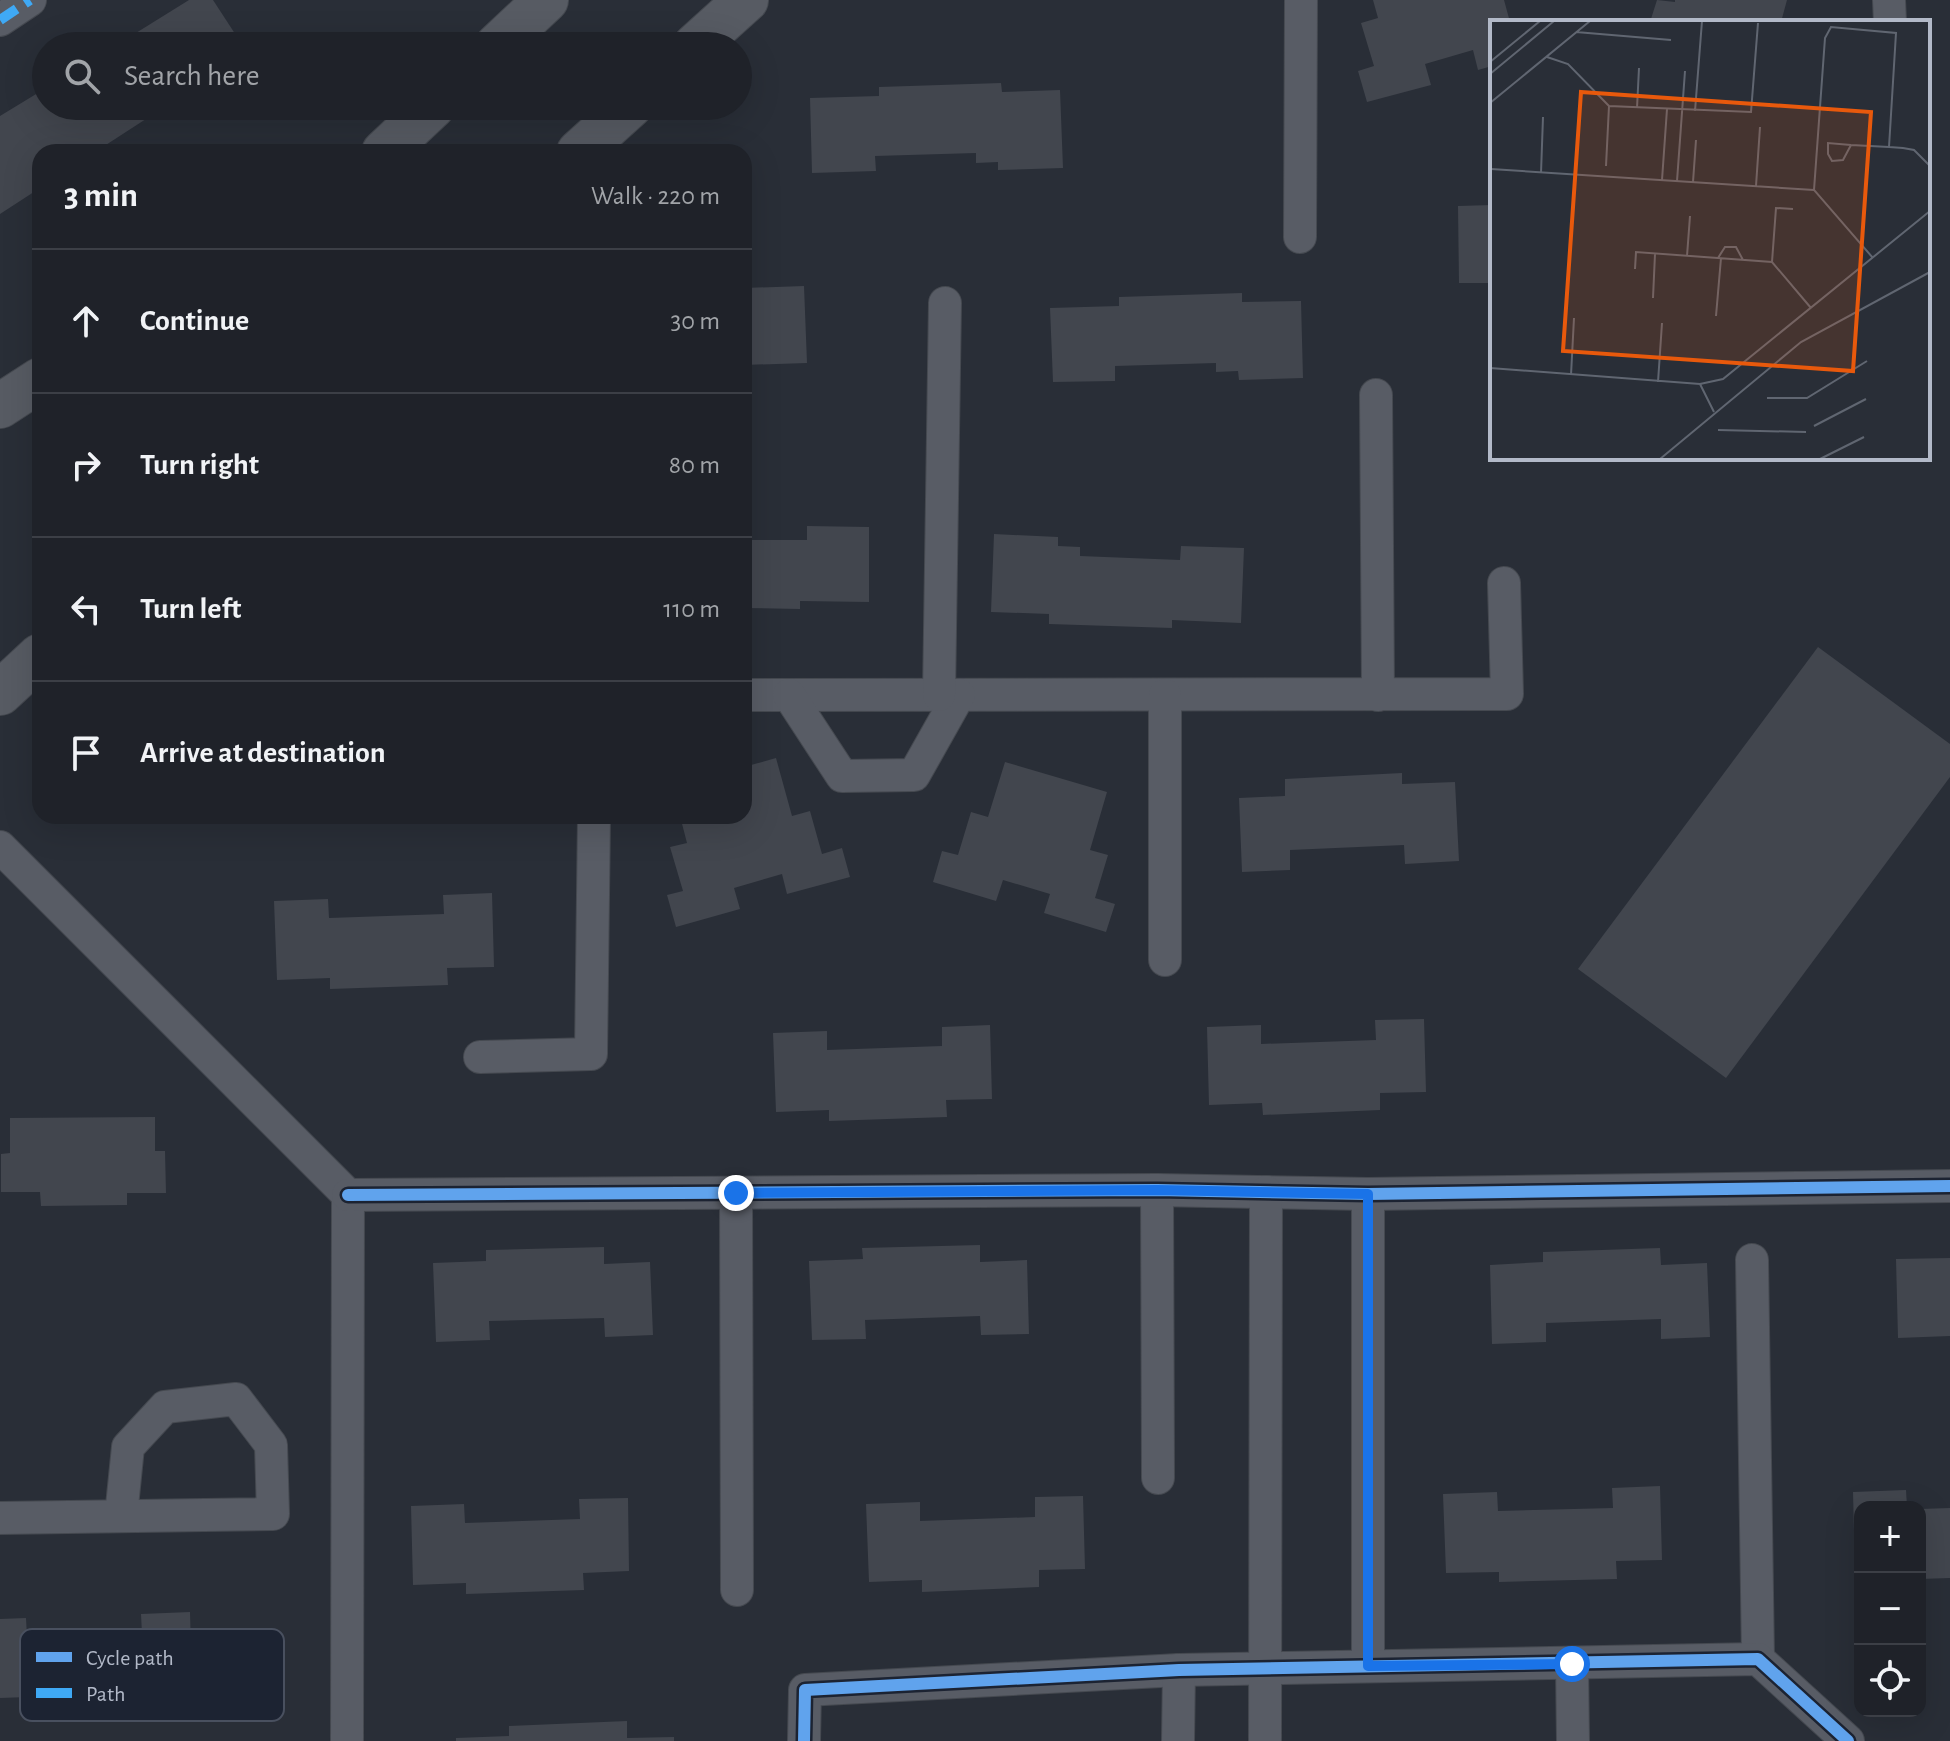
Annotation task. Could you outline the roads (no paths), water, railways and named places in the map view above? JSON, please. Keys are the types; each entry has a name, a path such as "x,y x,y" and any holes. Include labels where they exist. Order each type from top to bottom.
{"street":[{"path":"0,20 30,0"},
{"path":"512,32 546,0"},
{"path":"711,32 746,0"},
{"path":"1300,237 1301,0"},
{"path":"1889,0 1890,20"},
{"path":"393,144 418,120"},
{"path":"588,144 614,120"},
{"path":"789,695 842,776 914,775 949,695 945,303"},
{"path":"0,406 32,385"},
{"path":"1376,395 1378,695"},
{"path":"752,695 1507,694 1504,583"},
{"path":"0,693 32,663"},
{"path":"1165,695 1165,960"},
{"path":"480,1057 591,1054 594,824"},
{"path":"0,847 348,1195 347,1741"},
{"path":"348,1195 1157,1190 1368,1194 1950,1186"},
{"path":"1157,1190 1158,1478"},
{"path":"1265,1741 1266,1192"},
{"path":"736,1193 737,1590"},
{"path":"1368,1194 1368,1666"},
{"path":"1752,1260 1758,1659"},
{"path":"0,1518 273,1514 271,1445 236,1399 165,1407 128,1447 121,1516"},
{"path":"804,1741 805,1690 1179,1670 1758,1659 1848,1741"},
{"path":"1572,1664 1573,1741"},
{"path":"1178,1741 1179,1670"}]}
